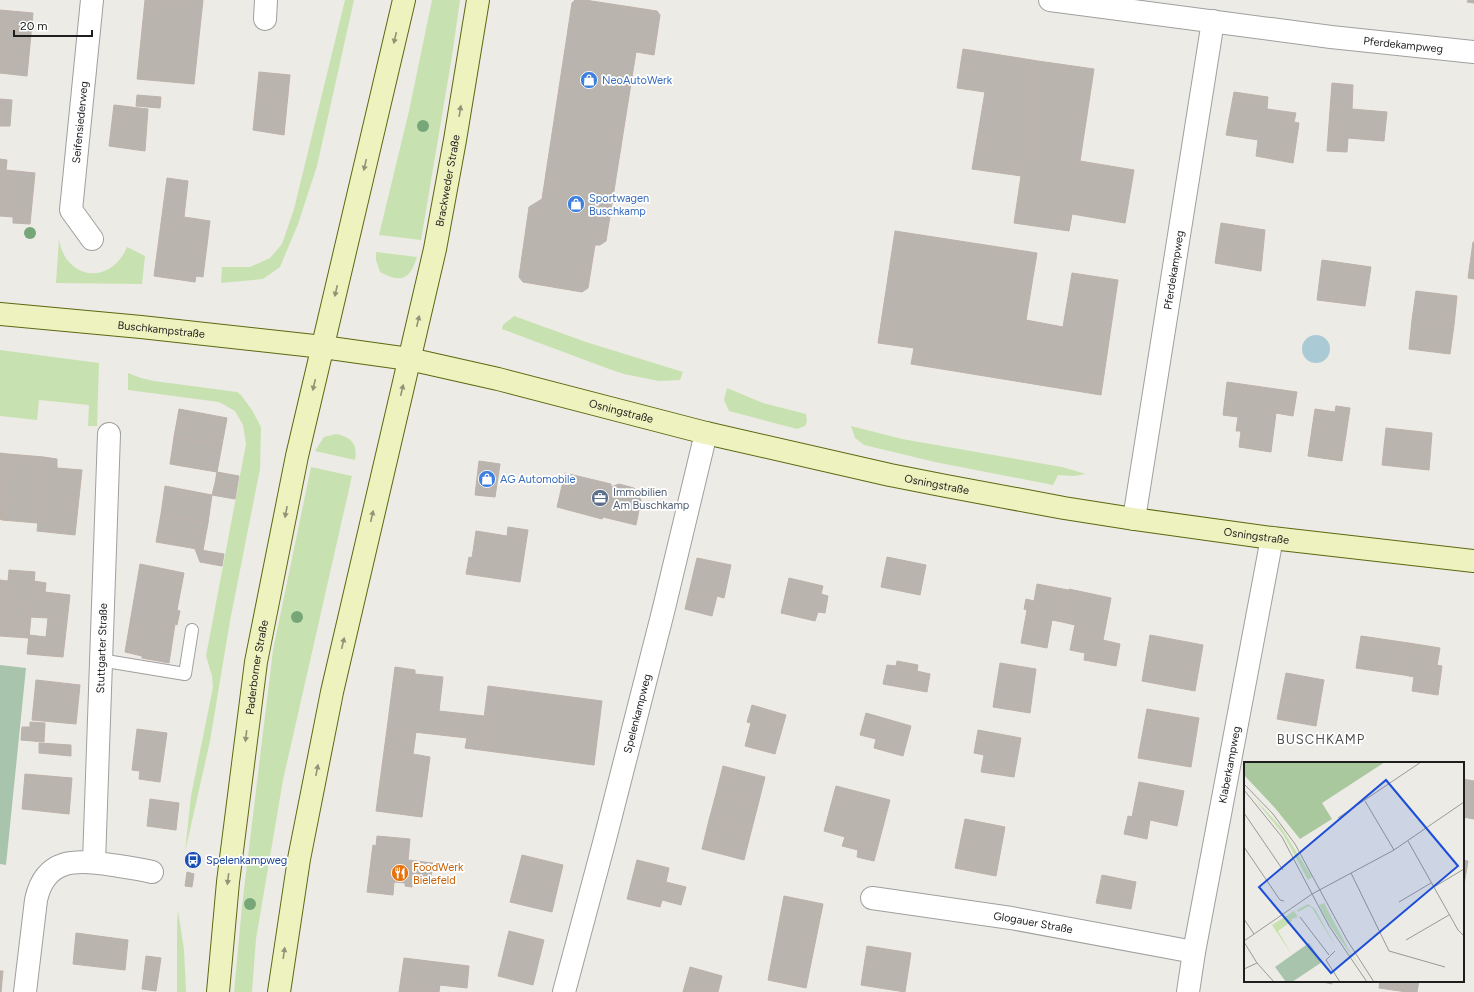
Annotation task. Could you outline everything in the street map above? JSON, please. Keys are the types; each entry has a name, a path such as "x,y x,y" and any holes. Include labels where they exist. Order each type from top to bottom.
{"main road":[{"path":"323,347 404,0"},
{"name":"Brackweder Straße","path":"409,359 445,198 478,0"},
{"name":"Buschkampstraße","path":"0,314 141,327 323,347 409,359"},
{"name":"Paderborner Straße","path":"218,992 228,882 256,662 297,456 323,347"},
{"path":"279,992 299,859 332,692 409,359"},
{"name":"Osningstraße","path":"409,359 498,379 706,433 890,475 1064,508 1134,519 1272,538 1474,561"}],"street":[{"name":"Seifensiederweg","path":"92,0 71,210 92,239"},
{"name":"Pferdekampweg","path":"1050,0 1331,37 1474,52"},
{"name":"Pferdekampweg","path":"1134,519 1213,21"},
{"name":"Spelenkampweg","path":"564,992 663,612 706,433"},
{"name":"Stuttgarter Straße","path":"94,862 109,434"},
{"name":"Klaberkampweg","path":"1188,992 1194,952 1272,538"},
{"path":"25,992 36,900 42,883 49,873 58,866 77,862 94,862 152,872"},
{"name":"Glogauer Straße","path":"872,898 1011,918 1194,952"}],"lane":[{"path":"100,660 185,674 192,630"}],"green space":[{"path":"345,0 354,0 317,166 298,224 280,267 263,279 221,283 222,267 250,267 270,258 282,244 294,209"},
{"path":"432,0 460,0 421,240 379,235 409,111"},
{"path":"59,239 63,253 70,263 79,270 89,273 100,272 110,268 120,260 127,247 145,256 142,284 56,283"},
{"path":"376,252 417,257 408,275 400,278 394,278 380,272 376,260"},
{"path":"514,316 586,342 683,372 680,380 659,381 624,374 502,329 503,325"},
{"path":"0,350 99,363 97,426 88,426 89,405 39,400 37,420 0,416"},
{"path":"128,373 154,381 237,392 252,410 261,427 260,469 230,621 210,741 185,852 191,796 213,687 212,676 206,656 246,444 243,425 235,411 219,402 128,390"},
{"path":"727,388 763,403 806,414 807,422 805,426 797,429 729,411 724,400"},
{"path":"851,426 902,439 1062,467 1086,474 1074,476 1058,475 1053,485 935,462 864,445 855,438"},
{"path":"336,434 346,437 352,442 356,454 355,460 315,451 324,437"},
{"path":"311,467 352,476 283,780 256,939 252,992 234,992 242,906 273,650"},
{"path":"0,665 26,668 6,865 0,864"},
{"path":"178,910 184,950 186,992 177,992"}],"water":[{"path":"1316,335 1326,339 1330,349 1326,359 1316,363 1306,359 1302,349 1306,339"}],"building":[{"path":"145,0 203,0 194,84 137,79"},
{"path":"575,0 585,0 657,11 660,15 654,55 636,52 606,241 600,245 595,245 588,288 582,292 523,282 519,277 529,207 542,199 572,3"},
{"path":"1468,0 1474,0 1474,3 1467,2"},
{"path":"0,10 33,13 27,76 0,73"},
{"path":"963,49 1038,61 1021,176 972,169 985,92 957,88"},
{"path":"1038,61 1094,69 1080,161 1134,170 1125,223 1072,214 1069,231 1014,223"},
{"path":"259,72 290,75 284,135 253,130"},
{"path":"1332,83 1353,85 1352,109 1387,112 1384,141 1348,138 1347,152 1327,151"},
{"path":"1234,92 1268,97 1267,109 1296,113 1294,122 1299,123 1293,163 1256,156 1258,140 1226,135"},
{"path":"137,95 161,97 160,108 136,106"},
{"path":"0,99 12,100 10,126 0,126"},
{"path":"114,105 148,109 145,151 109,146"},
{"path":"0,159 7,160 6,170 35,173 30,224 13,223 13,217 0,216"},
{"path":"167,178 188,181 184,217 210,221 203,277 196,276 195,282 154,276"},
{"path":"1221,223 1265,230 1261,271 1215,263"},
{"path":"895,231 1037,253 1026,320 1063,327 1072,273 1118,280 1101,395 911,364 914,348 878,343"},
{"path":"1474,242 1474,279 1468,278"},
{"path":"1322,260 1371,267 1365,306 1317,300"},
{"path":"1416,291 1457,296 1454,325 1412,320"},
{"path":"1412,320 1454,325 1450,354 1409,349"},
{"path":"1227,382 1297,392 1293,416 1276,413 1271,452 1239,447 1241,431 1236,431 1238,417 1223,415"},
{"path":"1336,406 1350,408 1342,461 1308,456 1315,409 1335,412"},
{"path":"179,409 227,418 222,445 174,437"},
{"path":"1386,428 1432,433 1429,470 1382,465"},
{"path":"174,437 222,445 217,472 170,464"},
{"path":"0,453 8,454 2,520 0,519"},
{"path":"8,454 44,457 38,523 2,520"},
{"path":"44,457 57,459 57,468 82,470 75,535 37,531"},
{"name":"AG Automobile","path":"479,461 500,464 495,497 475,495"},
{"path":"217,472 239,476 237,487 215,483"},
{"name":"Immobilien Am Buschkamp","path":"565,473 611,484 611,487 619,484 634,488 641,500 636,525 603,517 602,519 557,507"},
{"path":"215,483 237,487 235,499 212,495"},
{"path":"165,486 212,495 208,523 161,514"},
{"path":"161,514 208,523 203,550 156,542"},
{"path":"508,527 528,530 520,582 466,574 469,557 472,558 476,531 507,536"},
{"path":"195,549 224,554 222,566 200,562"},
{"path":"887,557 926,565 920,595 881,587"},
{"path":"697,558 731,565 724,598 717,596 712,616 685,609"},
{"path":"140,564 184,573 177,610 180,611 177,625 175,624 169,663 142,658 142,656 125,652"},
{"path":"9,570 35,572 29,638 0,636 0,580 8,581"},
{"path":"789,578 823,586 821,594 828,596 825,613 818,612 815,621 781,613"},
{"path":"34,581 46,583 45,592 70,595 63,657 27,654 29,635 46,637 48,618 30,617"},
{"path":"1037,584 1068,590 1062,622 1052,620 1047,648 1021,643 1027,610 1024,609 1026,599 1034,601"},
{"path":"1069,589 1111,598 1103,640 1120,644 1116,666 1084,660 1085,653 1070,650 1075,625 1062,622"},
{"path":"1150,635 1203,645 1195,691 1142,681"},
{"path":"1361,636 1409,643 1404,675 1356,668"},
{"path":"1409,643 1440,648 1437,665 1442,666 1438,695 1412,691 1414,677 1404,675"},
{"path":"897,661 918,665 917,671 930,674 927,692 883,684 887,665 896,666"},
{"path":"1000,663 1036,669 1030,713 993,707"},
{"path":"395,667 415,670 415,674 443,677 439,711 484,716 480,750 465,748 467,738 387,729"},
{"path":"1286,673 1324,680 1316,726 1277,719"},
{"path":"36,680 80,685 76,724 32,720"},
{"path":"488,686 602,701 594,765 480,750"},
{"path":"752,705 786,715 775,754 745,746 751,723 747,722"},
{"path":"1147,709 1199,718 1191,767 1138,758"},
{"path":"866,713 911,726 903,756 874,748 876,739 860,735"},
{"path":"30,722 45,723 44,742 21,740 22,727 30,727"},
{"path":"137,729 167,733 160,782 139,779 140,771 132,770"},
{"path":"387,729 416,732 413,754 430,757 422,817 376,811"},
{"path":"978,730 1021,738 1014,777 981,772 984,755 974,753"},
{"path":"39,743 71,745 71,756 39,753"},
{"path":"723,766 765,777 758,805 716,794"},
{"path":"25,774 72,778 69,814 22,809"},
{"path":"1464,779 1474,781 1474,819 1464,817"},
{"path":"1139,782 1184,791 1177,826 1150,820 1147,839 1124,834 1128,816 1132,817"},
{"path":"836,786 890,800 874,861 857,857 858,850 842,846 845,837 824,831"},
{"path":"716,794 758,805 751,832 709,820"},
{"path":"150,799 179,803 176,830 147,826"},
{"path":"965,819 1005,827 996,876 955,868"},
{"path":"709,820 751,832 744,860 702,849"},
{"name":"FoodWerk Bielefeld","path":"377,836 410,839 408,860 433,863 430,885 412,883 412,887 405,886 405,883 394,882 393,895 367,892 373,845 376,846"},
{"path":"522,855 563,865 552,912 510,902"},
{"path":"637,860 669,868 666,882 686,887 681,905 662,900 660,907 627,899"},
{"path":"1464,860 1468,861 1464,885"},
{"path":"187,872 194,874 192,887 185,886"},
{"path":"1102,875 1136,882 1131,909 1096,903"},
{"path":"784,896 823,904 806,988 768,980"},
{"path":"509,931 544,940 533,985 498,976"},
{"path":"76,933 128,940 125,970 73,964"},
{"path":"867,946 911,953 905,992 861,985"},
{"path":"146,956 161,958 156,991 142,989"},
{"path":"404,958 469,966 467,988 440,985 439,992 399,992"},
{"path":"690,967 722,976 718,992 683,992"},
{"path":"0,971 3,971 1,992 0,992"},
{"path":"1380,982 1419,982 1417,992 1379,988"}],"place":[{"name":"NeoAutoWerk","path":"589,80"},
{"name":"Sportwagen Buschkamp","path":"576,204"},
{"name":"AG Automobile","path":"487,479"},
{"name":"Immobilien Am Buschkamp","path":"600,498"},
{"name":"Spelenkampweg","path":"193,860"},
{"name":"FoodWerk Bielefeld","path":"400,873"}],"district":[{"name":"BUSCHKAMP","path":"1321,739"}]}
